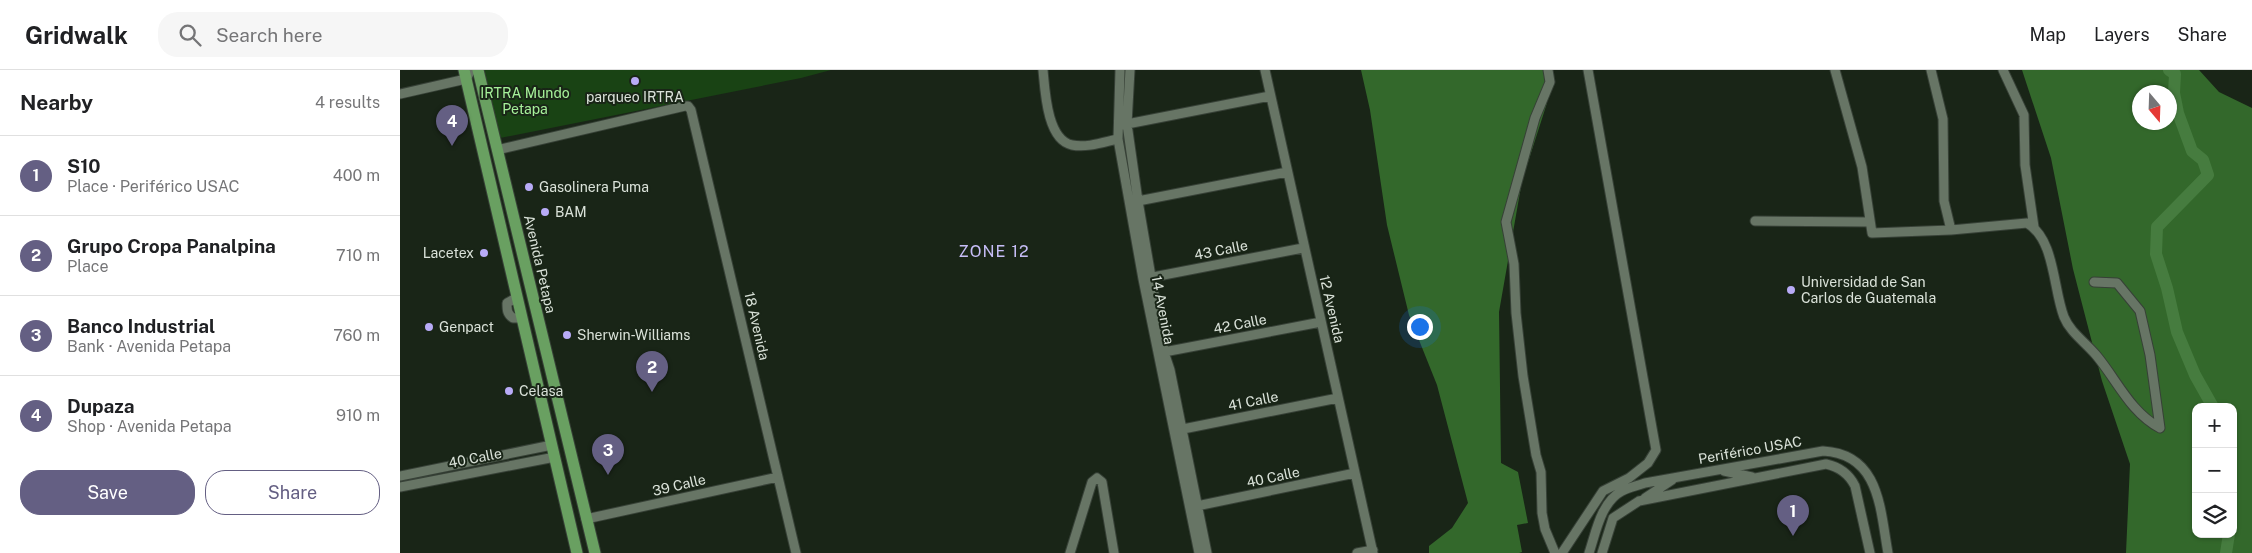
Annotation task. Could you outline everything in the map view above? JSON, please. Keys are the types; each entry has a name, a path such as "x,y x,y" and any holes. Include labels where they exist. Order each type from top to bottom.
{"main road":[{"name":"Avenida Petapa","path":"478,70 594,553"},
{"path":"467,73 516,298 577,553"},
{"path":"553,451 561,448 570,455"}],"street":[{"path":"1043,70 1050,117 1056,132 1064,142 1075,146 1118,139"},
{"name":"14 Avenida","path":"1120,70 1123,124 1138,201 1148,278 1178,430 1207,553"},
{"name":"14 Avenida","path":"1130,70 1123,124 1118,139 1164,352 1199,553"},
{"name":"12 Avenida","path":"1265,70 1373,552"},
{"path":"1548,70 1550,82 1535,118 1506,222 1514,264 1516,313 1523,376 1536,455 1542,472 1542,513 1545,529 1555,553"},
{"path":"1562,553 1603,492 1629,478 1648,463 1656,450 1588,70"},
{"path":"1835,70 1862,167 1872,232 1951,230 2027,223 2034,227"},
{"path":"1931,70 1943,119 1944,201 1951,230"},
{"path":"2002,70 2024,115 2025,165 2034,227 2044,242 2064,318 2079,338 2095,354 2134,407 2147,420 2160,428 2150,355 2140,311 2117,284 2094,282"},
{"path":"400,94 467,73"},
{"path":"1123,124 1270,96"},
{"name":"18 Avenida","path":"498,150 688,106 691,110 796,553"},
{"path":"1138,201 1287,172"},
{"path":"1756,222 1870,222"},
{"name":"43 Calle","path":"1148,278 1304,248"},
{"name":"42 Calle","path":"1164,352 1321,322"},
{"name":"41 Calle","path":"1178,430 1338,398"},
{"name":"40 Calle","path":"400,476 553,451"},
{"name":"40 Calle","path":"400,487 553,451"},
{"name":"Periférico USAC","path":"1589,553 1606,506 1622,490 1645,483 1823,451 1845,455 1862,467 1873,483 1878,497 1888,553"},
{"name":"Periférico USAC","path":"1602,553 1614,518 1638,501 1826,464 1842,470 1851,478 1858,494 1870,553"},
{"path":"1720,470 1755,478"},
{"name":"40 Calle","path":"1197,506 1355,474"},
{"name":"39 Calle","path":"586,519 778,477"},
{"path":"1070,553 1092,482 1097,478 1102,482 1114,553"},
{"path":"1638,501 1676,478"},
{"path":"1357,553 1373,552"}],"green space":[{"name":"IRTRA Mundo Petapa","path":"484,70 831,70 801,78 500,138"},
{"path":"1361,70 1544,70 1547,103 1522,181 1499,312 1501,463 1518,472 1528,523 1517,525 1522,552 1519,553 1429,553 1429,546 1452,528 1468,503 1437,385 1409,315 1387,225 1370,110"},
{"path":"2022,70 2199,70 2219,92 2252,108 2252,553 2126,553 2130,464 2102,381 2073,269 2051,158"}],"waterway":[{"path":"2169,70 2175,74 2174,93 2178,113 2192,151 2203,160 2208,175 2157,227 2156,254 2167,288 2177,332 2195,375 2211,403"},
{"path":"2226,553 2228,538"}],"place":[{"name":"parqueo IRTRA","path":"635,81"},
{"name":"Dupaza","path":"452,146"},
{"name":"Gasolinera Puma","path":"529,187"},
{"name":"BAM","path":"545,212"},
{"name":"Lacetex","path":"484,253"},
{"name":"Universidad de San Carlos de Guatemala","path":"1791,290"},
{"name":"Genpact","path":"429,327"},
{"name":"Sherwin-Williams","path":"567,335"},
{"name":"Celasa","path":"509,391"},
{"name":"Grupo Cropa Panalpina","path":"652,392"},
{"name":"Banco Industrial","path":"608,475"},
{"name":"S10","path":"1793,536"}],"district":[{"name":"ZONE 12","path":"994,251"}]}
